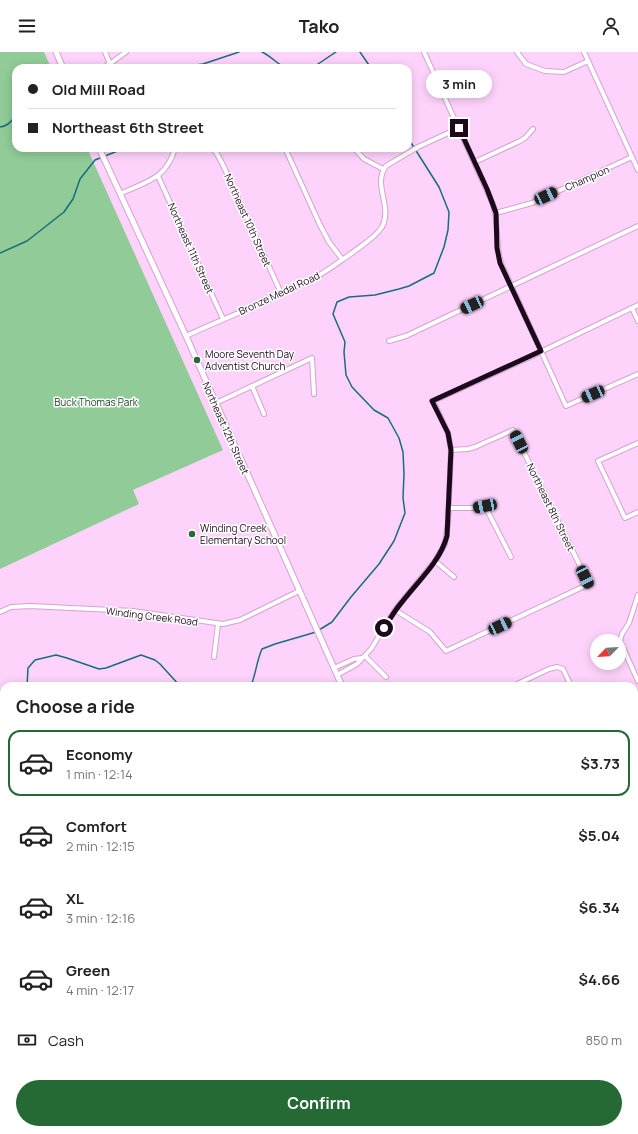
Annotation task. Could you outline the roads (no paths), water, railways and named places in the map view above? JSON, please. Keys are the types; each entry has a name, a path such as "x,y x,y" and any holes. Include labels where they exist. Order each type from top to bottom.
{"street":[{"path":"56,52 61,64"},
{"path":"105,52 110,64 126,52"},
{"path":"424,52 475,162 496,213 498,256 566,406 638,374"},
{"path":"517,52 526,64 545,71 564,72 588,61"},
{"path":"584,52 638,170"},
{"path":"442,90 458,83"},
{"path":"412,150 459,128"},
{"path":"475,162 520,141 533,129"},
{"name":"Northeast 12th Street","path":"101,152 186,336 340,682"},
{"path":"120,194 158,176 169,163 173,152"},
{"name":"Northeast 10th Street","path":"216,152 281,293"},
{"path":"288,152 320,225 342,259"},
{"path":"358,152 364,159 384,169 386,166 409,152"},
{"name":"Champion","path":"496,213 532,203 632,157"},
{"name":"Bronze Medal Road","path":"186,336 317,276 367,242 382,226 386,209 380,180 384,169"},
{"name":"Northeast 11th Street","path":"158,176 223,319"},
{"path":"389,341 406,336 638,226"},
{"path":"337,675 357,664 364,657 376,642 395,610 435,561 445,544 449,508 451,450 448,433 432,401 638,306"},
{"path":"632,308 638,321"},
{"path":"216,403 312,358 314,394"},
{"path":"252,386 264,414"},
{"name":"Northeast 8th Street","path":"395,610 430,632 446,651 588,584 513,430 475,447 451,450"},
{"path":"638,443 598,461 625,518 638,512"},
{"path":"449,508 472,508 485,506 511,557"},
{"path":"435,561 454,577"},
{"name":"Winding Creek Road","path":"0,612 17,606 37,606 132,612 218,624 240,620 299,591"},
{"path":"638,595 629,623 622,634 620,641 638,681"},
{"path":"214,657 218,624"},
{"path":"334,668 354,659 364,657"},
{"path":"364,657 386,677"},
{"path":"521,682 549,669 560,667 570,682"}],"waterway":[{"path":"203,64 239,52"},
{"path":"262,52 280,64"},
{"path":"318,64 336,52"},
{"path":"360,52 368,64"},
{"path":"0,127 7,125 12,120"},
{"path":"319,630 332,622 379,564 394,541 405,513 403,498 403,452 399,438 388,418 374,410 352,387 346,375 344,352 345,342 333,314 337,302 349,297 375,295 399,289 409,286 434,273 444,247 448,230 449,212 439,187 412,144"},
{"path":"0,253 27,241 64,212 73,199 80,179 95,160 115,152"},
{"path":"252,682 262,649 316,632"},
{"path":"27,682 28,668 35,660 56,655 99,669 106,668 141,655 155,660 176,682"}],"place":[{"name":"Moore Seventh Day Adventist Church","path":"197,360"},
{"name":"Winding Creek Elementary School","path":"192,534"}],"park label":[{"name":"Buck Thomas Park","path":"96,402"}]}
